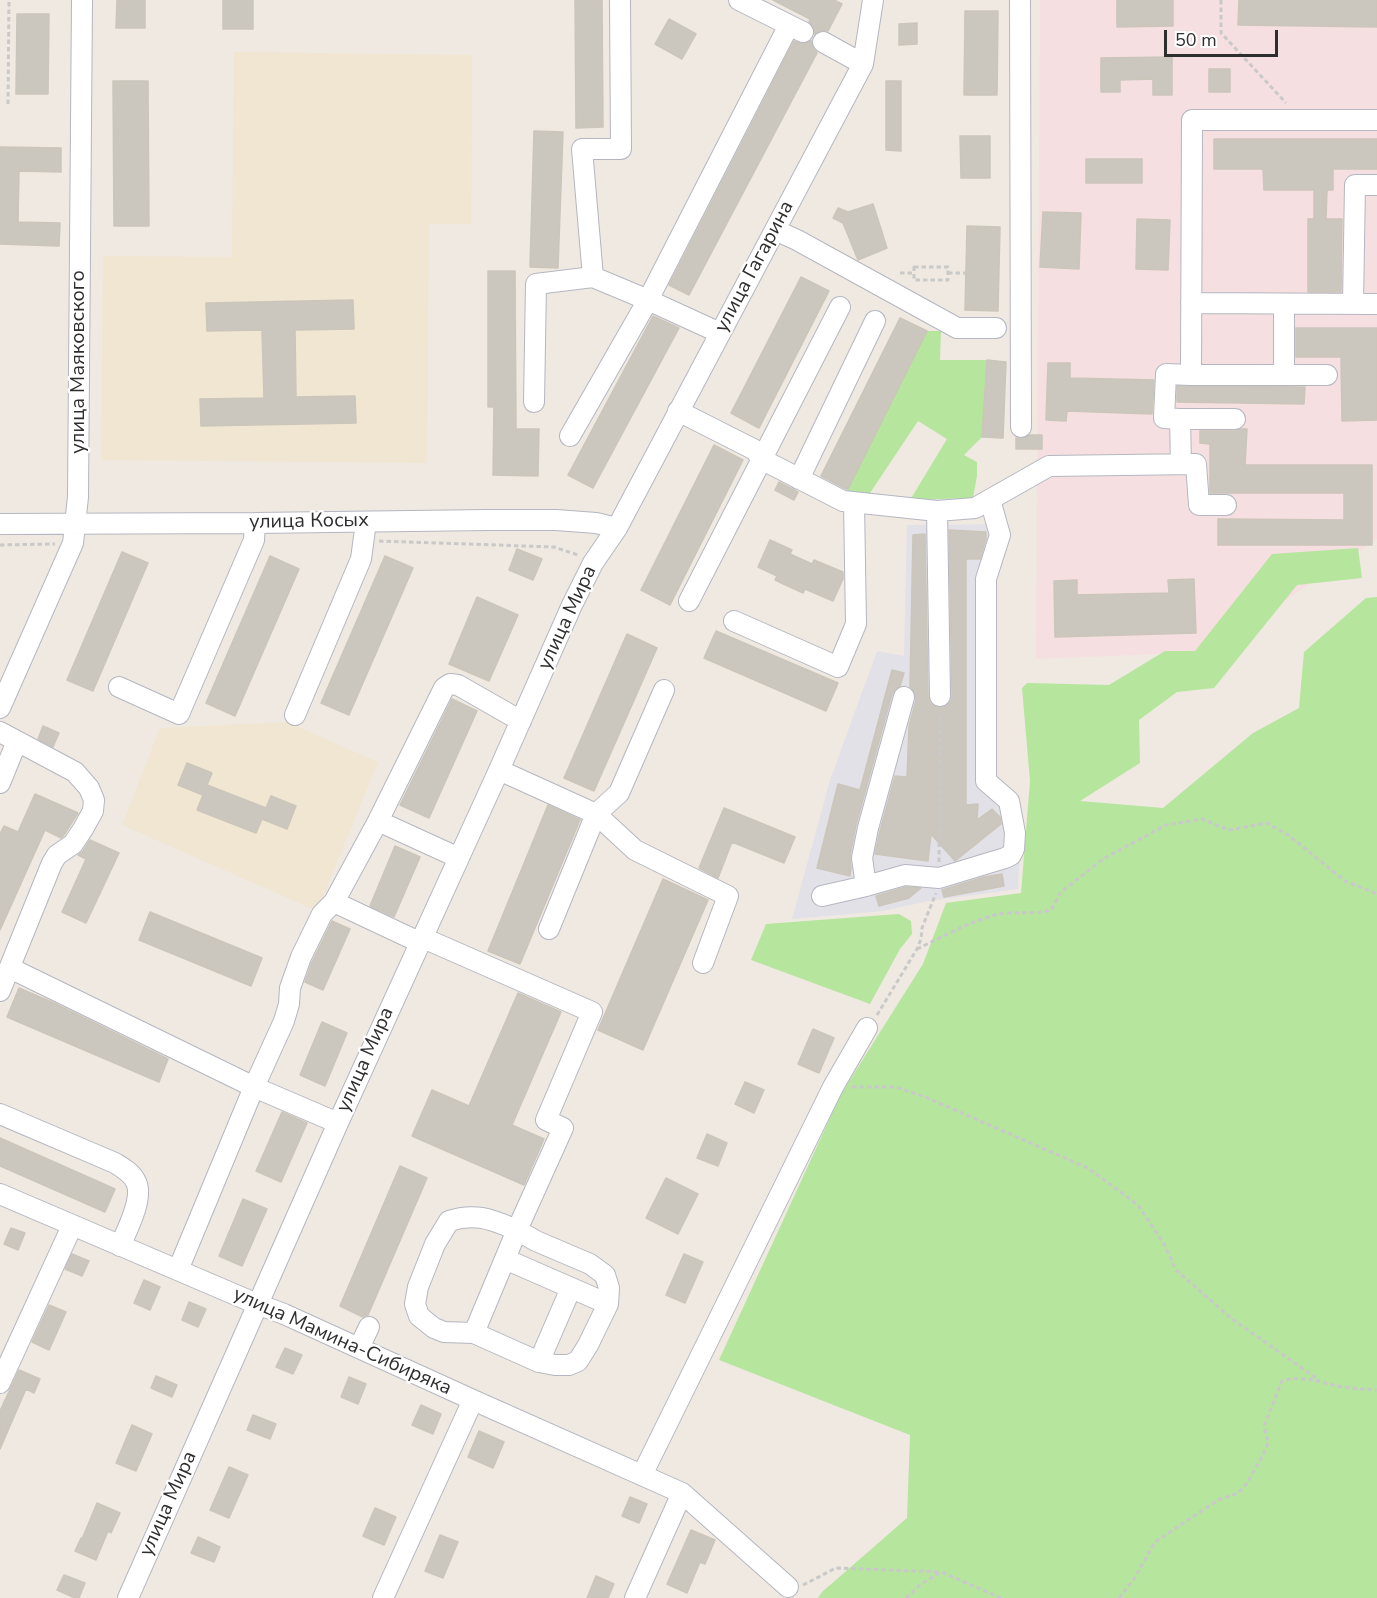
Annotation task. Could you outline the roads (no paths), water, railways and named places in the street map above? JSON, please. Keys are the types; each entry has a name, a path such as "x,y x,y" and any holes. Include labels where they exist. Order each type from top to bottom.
{"street":[{"name":"улица Маяковского","path":"0,708 74,533 78,497 82,0"},
{"path":"570,436 648,300 796,29 738,0"},
{"name":"улица Гагарина","path":"616,528 864,64 873,0"},
{"path":"1020,0 1021,427"},
{"path":"593,277 582,149 621,149 621,1"},
{"path":"823,42 864,64"},
{"path":"1191,375 1191,120 1377,120"},
{"path":"1353,304 1355,185 1377,184"},
{"path":"775,230 957,328 996,328"},
{"path":"534,402 536,284 593,277 720,333"},
{"path":"1191,303 1377,304"},
{"path":"1284,304 1284,375"},
{"path":"689,601 840,307"},
{"path":"799,479 875,321"},
{"path":"1235,419 1164,418 1166,374 1327,375"},
{"path":"678,411 755,450 761,459 799,479 843,501 854,503 937,511 975,508 1048,466 1196,464 1199,505 1226,505"},
{"path":"1180,419 1181,464"},
{"path":"822,896 905,874 939,878 1005,858 1011,855 1014,849 1015,833 1009,801 986,781 986,579 1000,535 990,500"},
{"path":"734,621 838,667 856,624 854,503"},
{"path":"937,511 940,696"},
{"name":"улица Косых","path":"0,524 74,533 255,523 365,531 489,520 556,520 596,523 616,528"},
{"path":"119,687 179,714 254,540 255,523"},
{"name":"улица Мира","path":"128,1598 257,1304 572,604 593,563 616,528"},
{"path":"296,715 361,559 365,531"},
{"path":"178,1270 284,1021 289,1004 290,988 301,957 322,914 334,903 378,821 444,688 450,684 458,685 521,721"},
{"path":"549,929 596,814 620,793 664,690"},
{"path":"866,886 862,858 868,828 904,697"},
{"path":"0,783 9,736 75,772 89,788 94,800 93,811 83,830 73,844 57,855 52,863 0,991"},
{"path":"499,770 596,814 635,850 728,896 703,963"},
{"path":"378,821 459,858"},
{"path":"334,903 592,1012 546,1120 563,1128 474,1333"},
{"path":"10,968 254,1087 338,1123"},
{"path":"642,1475 833,1087 867,1028"},
{"path":"0,1114 115,1162 129,1172 137,1183 139,1198 120,1246"},
{"name":"улица Мамина-Сибиряка","path":"0,1194 285,1314 682,1493 795,1586"},
{"path":"462,1217 477,1217 517,1230 536,1241 590,1263 605,1275 609,1288 608,1304 578,1361 569,1365 555,1365 539,1362 474,1333 444,1332 434,1328 419,1316 414,1304 418,1287 435,1245 449,1221 462,1217"},
{"path":"0,1383 72,1226"},
{"path":"505,1259 608,1304"},
{"path":"539,1362 571,1288"},
{"path":"359,1348 369,1327"},
{"path":"383,1598 472,1400"},
{"path":"635,1598 682,1493"}]}
